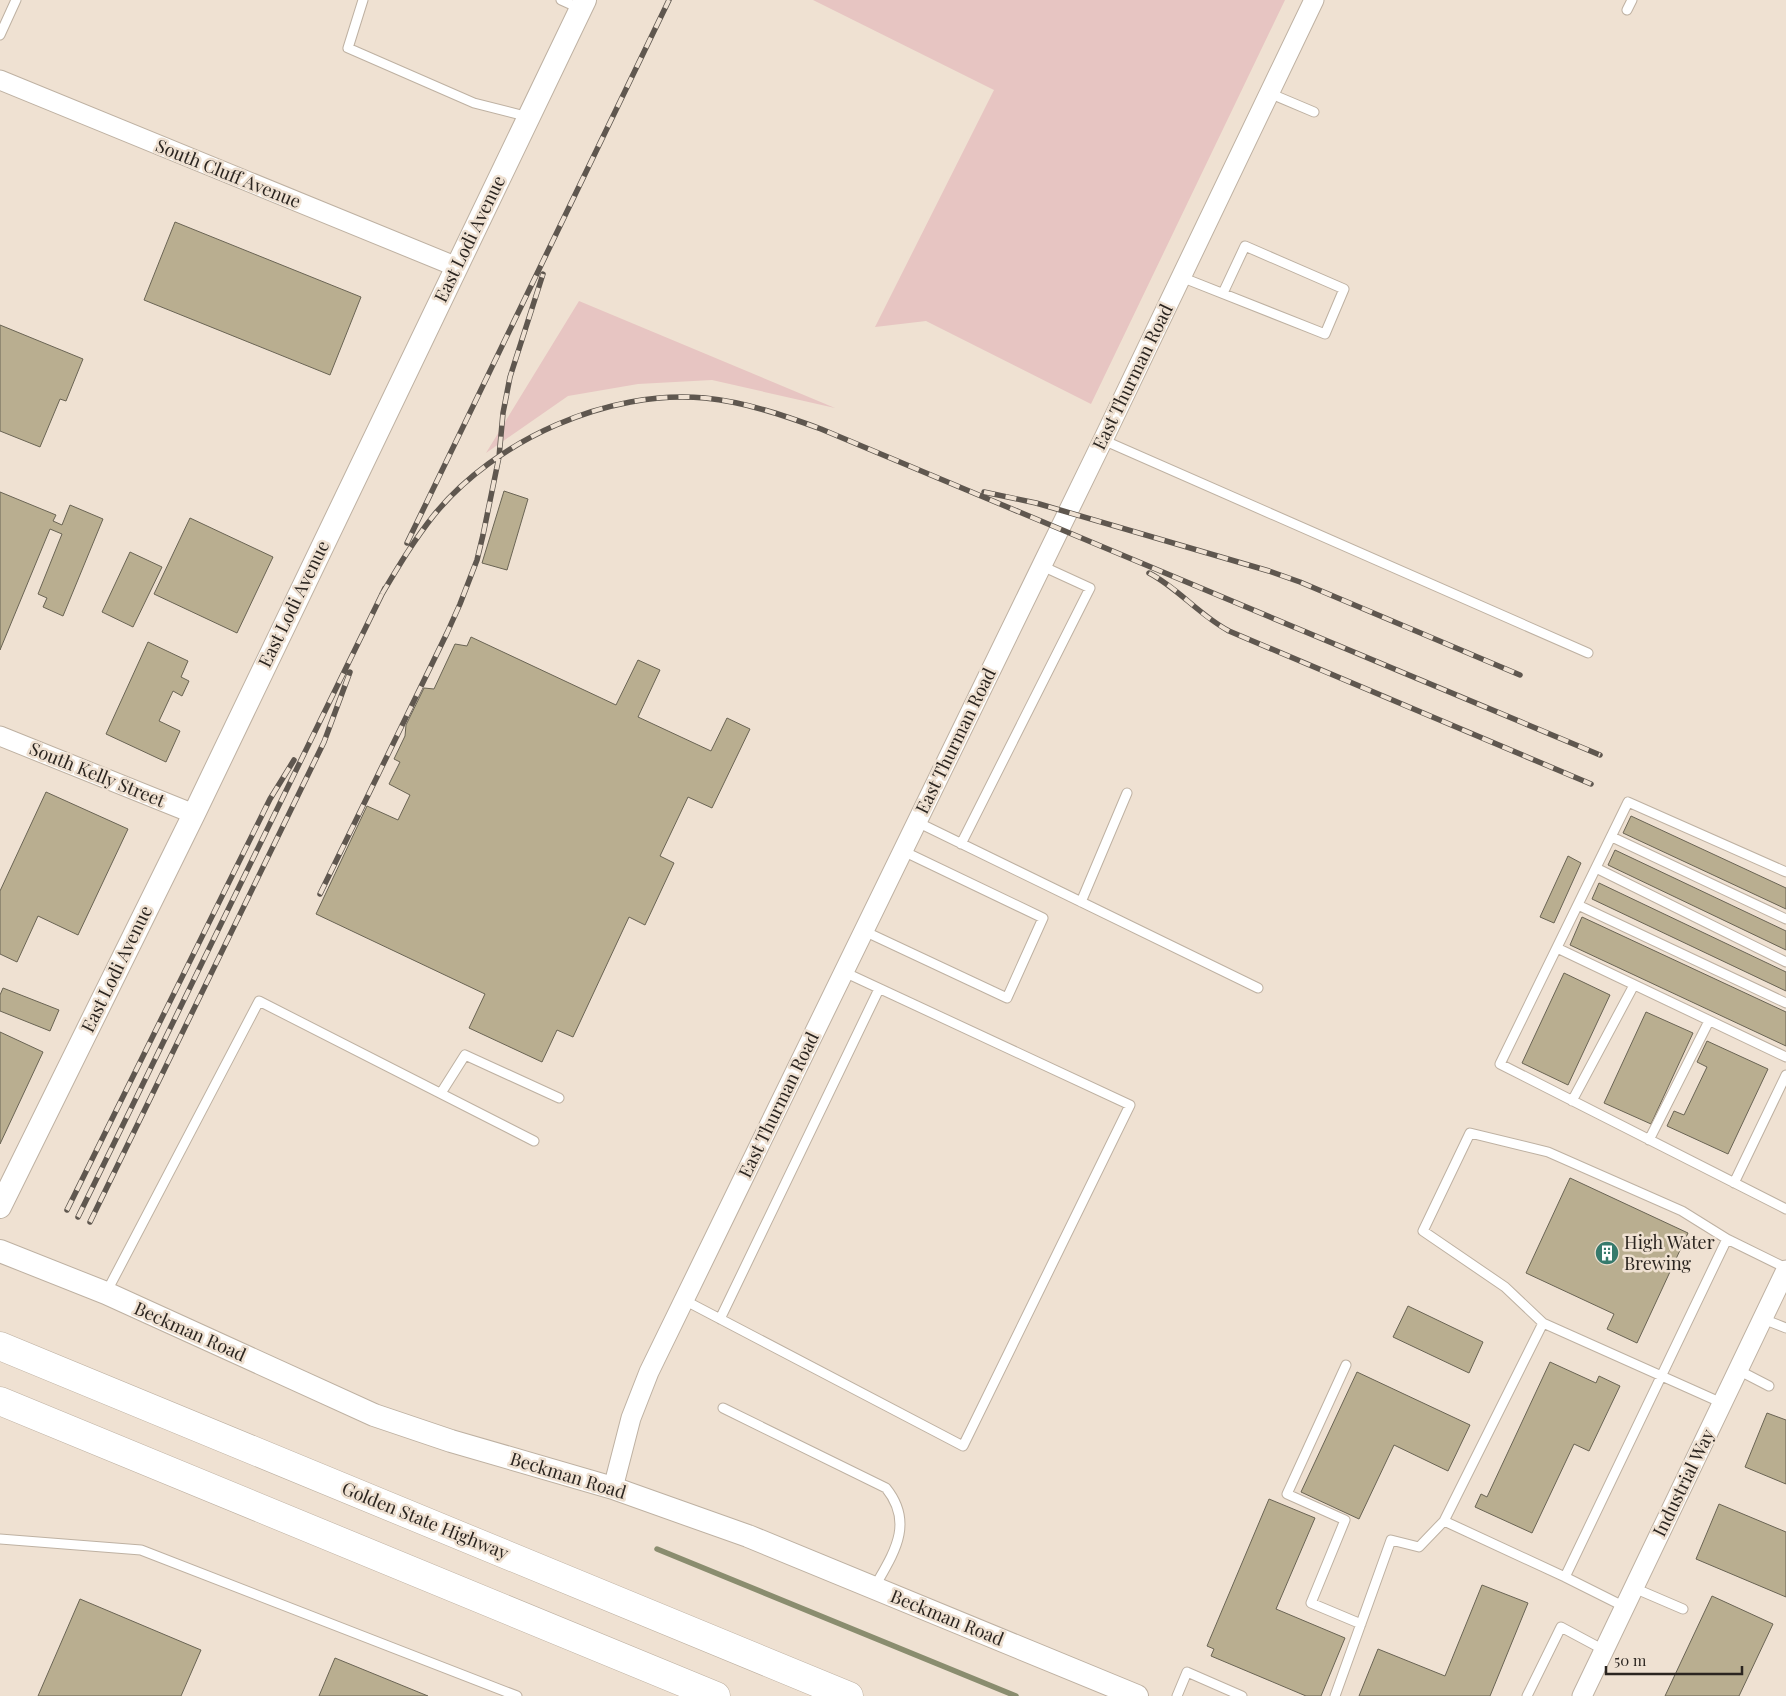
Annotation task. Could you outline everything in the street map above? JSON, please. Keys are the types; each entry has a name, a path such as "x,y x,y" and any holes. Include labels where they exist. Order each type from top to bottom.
{"highway":[{"name":"Golden State Highway","path":"0,1346 849,1696"},
{"path":"0,1401 716,1696"}],"street":[{"name":"East Thurman Road","path":"613,1488 632,1418 649,1372 1042,566 1314,0"},
{"name":"East Lodi Avenue","path":"0,1207 194,814 529,117 576,3"},
{"name":"South Cluff Avenue","path":"0,80 456,267"},
{"name":"South Kelly Street","path":"0,736 194,814"},
{"name":"Beckman Road","path":"0,1251 106,1294 374,1415 451,1441 613,1488 730,1530 1138,1696"},
{"name":"Industrial Way","path":"1582,1696 1786,1269"}],"lane":[{"path":"0,35 16,0"},
{"path":"363,0 348,48 474,102 529,117"},
{"path":"1626,10 1632,0"},
{"path":"1270,94 1314,112"},
{"path":"1181,277 1325,334 1344,289 1245,246 1223,293"},
{"path":"1103,440 1588,653"},
{"path":"961,844 1090,588 1042,566"},
{"path":"1081,902 1127,793"},
{"path":"1786,872 1628,802 1500,1064 1786,1209"},
{"path":"917,822 1258,988"},
{"path":"1612,836 1786,919"},
{"path":"864,930 1007,998 1043,918 903,851"},
{"path":"1596,868 1786,962"},
{"path":"1578,905 1786,1003"},
{"path":"1557,948 1786,1057"},
{"path":"684,1300 963,1446 1130,1105 844,972"},
{"path":"1572,1101 1634,985"},
{"path":"720,1318 879,989"},
{"path":"106,1294 259,1001 534,1141"},
{"path":"1649,1140 1709,1021"},
{"path":"441,1093 465,1055 559,1098"},
{"path":"1734,1183 1786,1075"},
{"path":"1722,1403 1543,1322 1505,1287 1423,1230 1470,1133 1548,1152 1682,1211 1727,1238 1786,1269"},
{"path":"1566,1577 1727,1238"},
{"path":"1763,1318 1786,1328"},
{"path":"1335,1696 1391,1540 1419,1547 1444,1521 1543,1322"},
{"path":"1346,1365 1287,1494 1346,1520 1311,1603 1361,1624"},
{"path":"1738,1370 1769,1386"},
{"path":"723,1408 886,1488 894,1499 899,1512 899,1539 874,1588"},
{"path":"1444,1521 1566,1577 1625,1607"},
{"path":"0,1539 141,1550 516,1696"},
{"path":"1634,1588 1683,1610"},
{"path":"1527,1696 1561,1627 1604,1650"},
{"path":"1177,1696 1187,1672 1242,1696"}],"shaded area":[{"path":"813,0 1285,0 1091,404 926,321 875,327 994,90"},
{"path":"579,301 835,408 712,380 638,384 568,396 486,453"}],"building":[{"path":"175,222 361,297 330,375 144,300"},
{"path":"0,325 83,359 66,401 60,399 40,447 0,431"},
{"path":"504,491 528,499 507,570 482,563"},
{"path":"0,492 56,515 53,521 62,525 70,505 103,519 63,616 43,607 47,598 38,594 62,534 50,529 0,650"},
{"path":"190,518 273,557 237,633 154,594"},
{"path":"130,552 162,567 133,627 102,612"},
{"path":"471,637 616,705 638,660 660,670 638,717 711,751 727,718 750,729 712,808 688,797 660,856 674,863 645,925 629,917 573,1037 557,1030 542,1062 469,1028 485,994 316,914 367,806 398,820 410,795 389,784 400,762 394,759 405,736 406,725 424,688 434,689 455,644 467,646"},
{"path":"148,642 188,661 181,677 189,681 182,696 173,691 159,721 180,731 166,762 106,734"},
{"path":"46,792 128,829 78,935 38,916 17,962 0,954 0,891"},
{"path":"1631,816 1786,888 1786,909 1623,833"},
{"path":"1615,850 1786,931 1786,950 1608,865"},
{"path":"1568,856 1581,863 1554,923 1540,917"},
{"path":"1599,883 1786,972 1786,991 1592,899"},
{"path":"1582,917 1786,1012 1786,1046 1570,945"},
{"path":"1564,973 1610,995 1568,1085 1522,1063"},
{"path":"3,988 59,1010 50,1031 0,1011 0,995"},
{"path":"1646,1012 1693,1033 1651,1124 1604,1103"},
{"path":"0,1032 43,1052 0,1144"},
{"path":"1707,1041 1768,1069 1728,1154 1667,1126 1674,1111 1684,1115 1707,1067 1697,1062"},
{"name":"High Water Brewing","path":"1570,1178 1688,1233 1637,1343 1607,1329 1614,1314 1526,1273"},
{"path":"1408,1306 1483,1342 1469,1373 1393,1337"},
{"path":"1550,1362 1596,1383 1599,1376 1620,1386 1589,1451 1574,1444 1532,1533 1475,1507 1481,1494 1487,1497"},
{"path":"1357,1372 1470,1425 1448,1471 1394,1445 1359,1519 1301,1492"},
{"path":"1767,1413 1786,1420 1786,1484 1745,1467"},
{"path":"1269,1499 1315,1518 1276,1609 1345,1638 1321,1696 1306,1696 1211,1656 1214,1649 1207,1646"},
{"path":"1719,1504 1786,1532 1786,1597 1696,1559"},
{"path":"1482,1585 1528,1603 1490,1696 1359,1696 1378,1649 1445,1676"},
{"path":"1712,1596 1773,1624 1739,1696 1665,1696"},
{"path":"80,1599 201,1650 181,1696 38,1696"},
{"path":"335,1658 428,1696 319,1696"}],"waterway":[{"path":"657,1549 1016,1696"}],"railway":[{"path":"407,543 669,0"},
{"path":"320,894 447,633 477,560 499,457 503,413 510,377 543,274"},
{"path":"382,594 413,544 434,515 459,488 488,464 521,443 556,425 593,411 630,402 668,397 705,398 764,410 821,429 1600,755"},
{"path":"984,492 1036,503 1269,571 1300,582 1520,675"},
{"path":"1149,573 1170,586 1218,625 1229,631 1591,784"},
{"path":"78,1217 385,588"},
{"path":"90,1222 324,742 350,672"},
{"path":"67,1210 270,799 294,760"}],"place":[{"name":"High Water Brewing","path":"1607,1253"}]}
